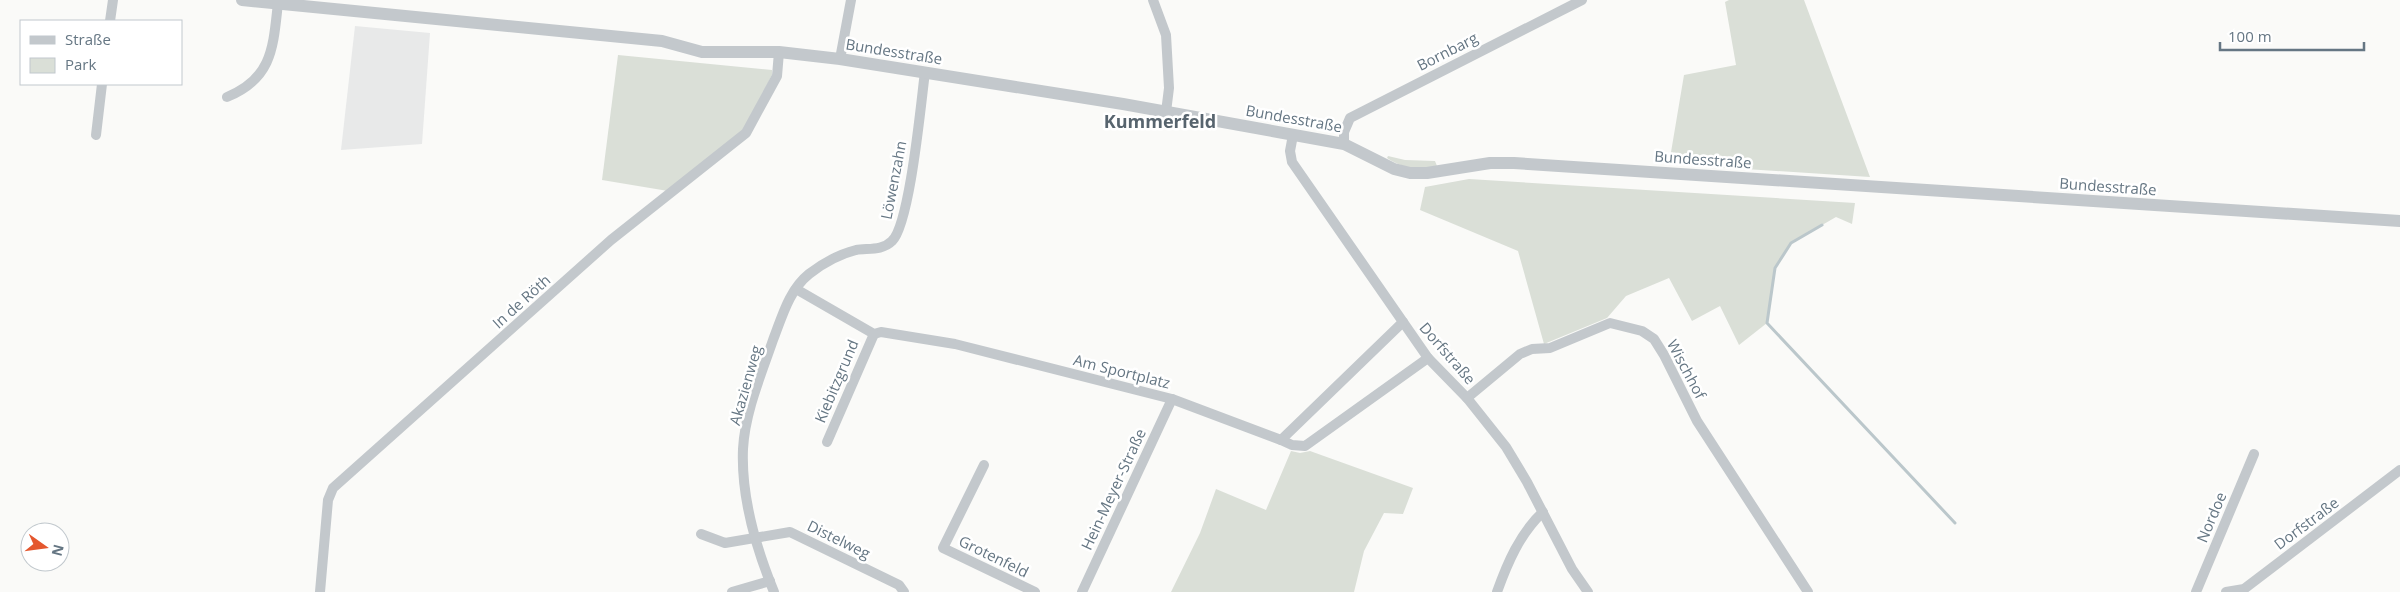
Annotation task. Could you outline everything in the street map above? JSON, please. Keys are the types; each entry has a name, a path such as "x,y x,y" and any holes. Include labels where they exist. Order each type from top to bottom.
{"street":[{"path":"110,20 113,0"},
{"name":"Bundesstraße","path":"242,0 662,41 702,52 779,52 840,59 1166,112 1344,144 1394,169 1410,173 1427,173 1481,164 1514,163 2400,221"},
{"path":"840,59 851,0"},
{"path":"1154,0 1166,35 1169,88 1166,112"},
{"name":"Bornbarg","path":"1344,144 1344,132 1350,118 1582,0"},
{"path":"227,97 243,91 259,77 268,63 273,45 278,3"},
{"name":"In de Röth","path":"320,592 328,500 333,488 611,240 746,133 777,76 779,52"},
{"name":"Löwenzahn","path":"796,289 808,275 826,262 855,250 879,248 892,241 902,224 925,72"},
{"path":"96,135 102,85"},
{"name":"Dorfstraße","path":"1292,135 1290,151 1292,162 1428,358 1467,398 1506,447 1543,512 1572,569 1588,592"},
{"name":"Am Sportplatz","path":"796,289 874,334 881,332 955,344 1172,399 1292,444 1305,446 1428,358"},
{"name":"Akazienweg","path":"774,592 755,537 744,488 743,448 753,398 784,311 796,289"},
{"path":"1281,440 1403,322"},
{"name":"Wischhof","path":"1467,398 1520,354 1532,349 1550,348 1610,323 1642,331 1654,339 1698,421 1808,592"},
{"name":"Kiebitzgrund","path":"827,442 874,334"},
{"name":"Hein-Meyer-Straße","path":"1082,592 1172,399"},
{"name":"Nordoe","path":"2196,592 2254,454"},
{"name":"Grotenfeld","path":"984,465 943,548 1035,592"},
{"name":"Dorfstraße","path":"2226,592 2244,589 2400,470"},
{"path":"1497,592 1505,570 1519,544 1536,518 1543,512"},
{"name":"Distelweg","path":"701,534 725,543 790,532 899,585 904,592"},
{"path":"732,592 770,581"}],"shaded area":[{"path":"355,26 430,33 422,144 341,150"}],"green space":[{"path":"1729,0 1804,0 1870,177 1669,164 1684,75 1736,65 1725,2"},
{"path":"618,55 772,70 772,75 743,131 668,191 602,180"},
{"path":"1388,156 1405,160 1435,161 1437,166 1411,168 1387,158"},
{"path":"1469,179 1855,203 1852,224 1836,217 1791,243 1775,268 1767,323 1739,345 1720,306 1692,321 1669,278 1626,296 1607,318 1544,344 1518,251 1420,210 1425,187"},
{"path":"1291,451 1300,453 1310,451 1413,488 1403,514 1384,513 1364,551 1354,592 1171,592 1200,533 1216,489 1266,510"}],"waterway":[{"path":"1822,225 1791,243 1775,268 1767,323 1955,523"}],"district":[{"name":"Kummerfeld","path":"1160,121"}]}
